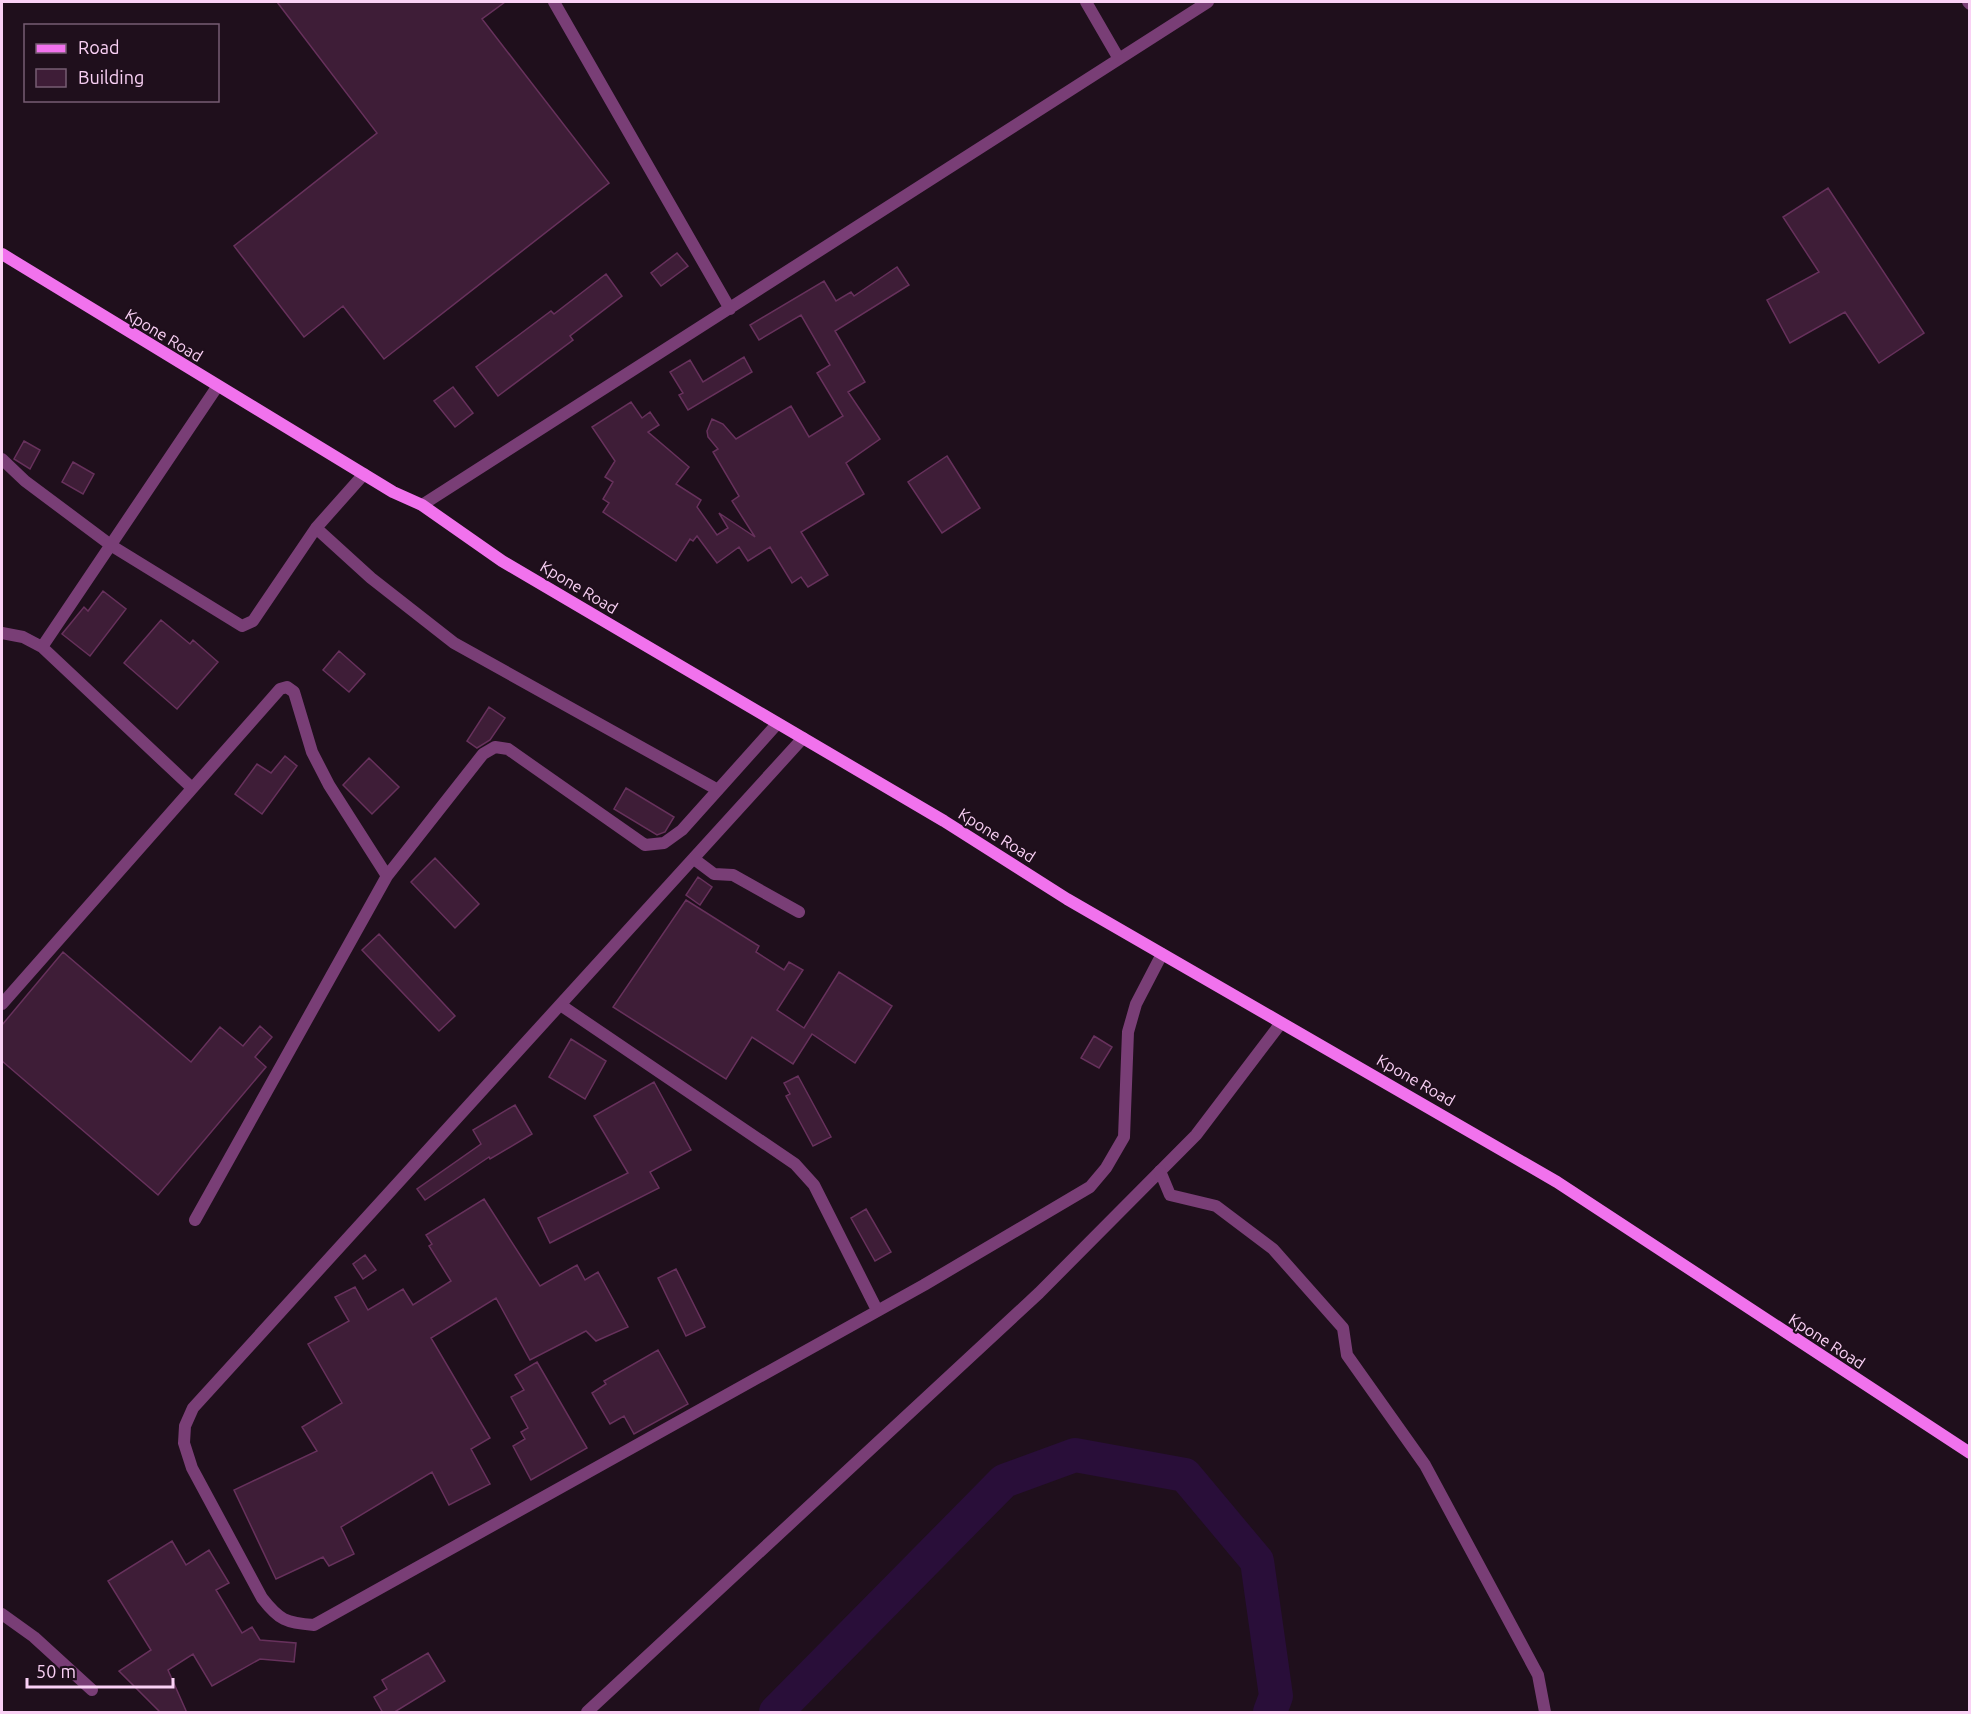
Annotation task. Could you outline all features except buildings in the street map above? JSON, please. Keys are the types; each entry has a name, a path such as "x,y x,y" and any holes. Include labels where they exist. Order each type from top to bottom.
{"main road":[{"name":"Kpone Road","path":"2,254 217,387 393,492 422,505 502,561 803,738 1162,954 1417,1099 1557,1182 1970,1453"}],"street":[{"path":"554,2 730,309"},
{"path":"1086,2 1119,58"},
{"path":"422,505 1208,2"},
{"path":"42,647 217,387"},
{"path":"2,459 25,481 112,546 242,626 253,621 316,528 364,474"},
{"path":"316,528 371,578 454,643 718,790"},
{"path":"2,633 23,637 42,647 192,788"},
{"path":"2,1004 280,689 287,687 294,692 312,752 329,785 387,876"},
{"path":"195,1220 387,876 483,754 495,747 508,749 645,845 655,846 674,836 777,724"},
{"path":"803,738 562,1006 193,1408 185,1426 184,1443 192,1468 262,1598 275,1615 291,1623 314,1624 877,1310 1090,1187 1106,1168 1124,1137 1128,1032 1136,1004 1162,954"},
{"path":"694,859 714,874 733,875 799,912"},
{"path":"562,1006 795,1164 814,1185 877,1310"},
{"path":"587,1713 1039,1293 1196,1135 1281,1023"},
{"path":"1160,1171 1170,1195 1215,1206 1273,1249 1343,1328 1347,1355 1425,1465 1538,1675 1545,1713"},
{"path":"2,1614 34,1637 92,1690"}],"waterway":[{"path":"776,1712 1004,1481 1075,1455 1185,1475 1257,1561 1276,1696 1270,1712"}]}
